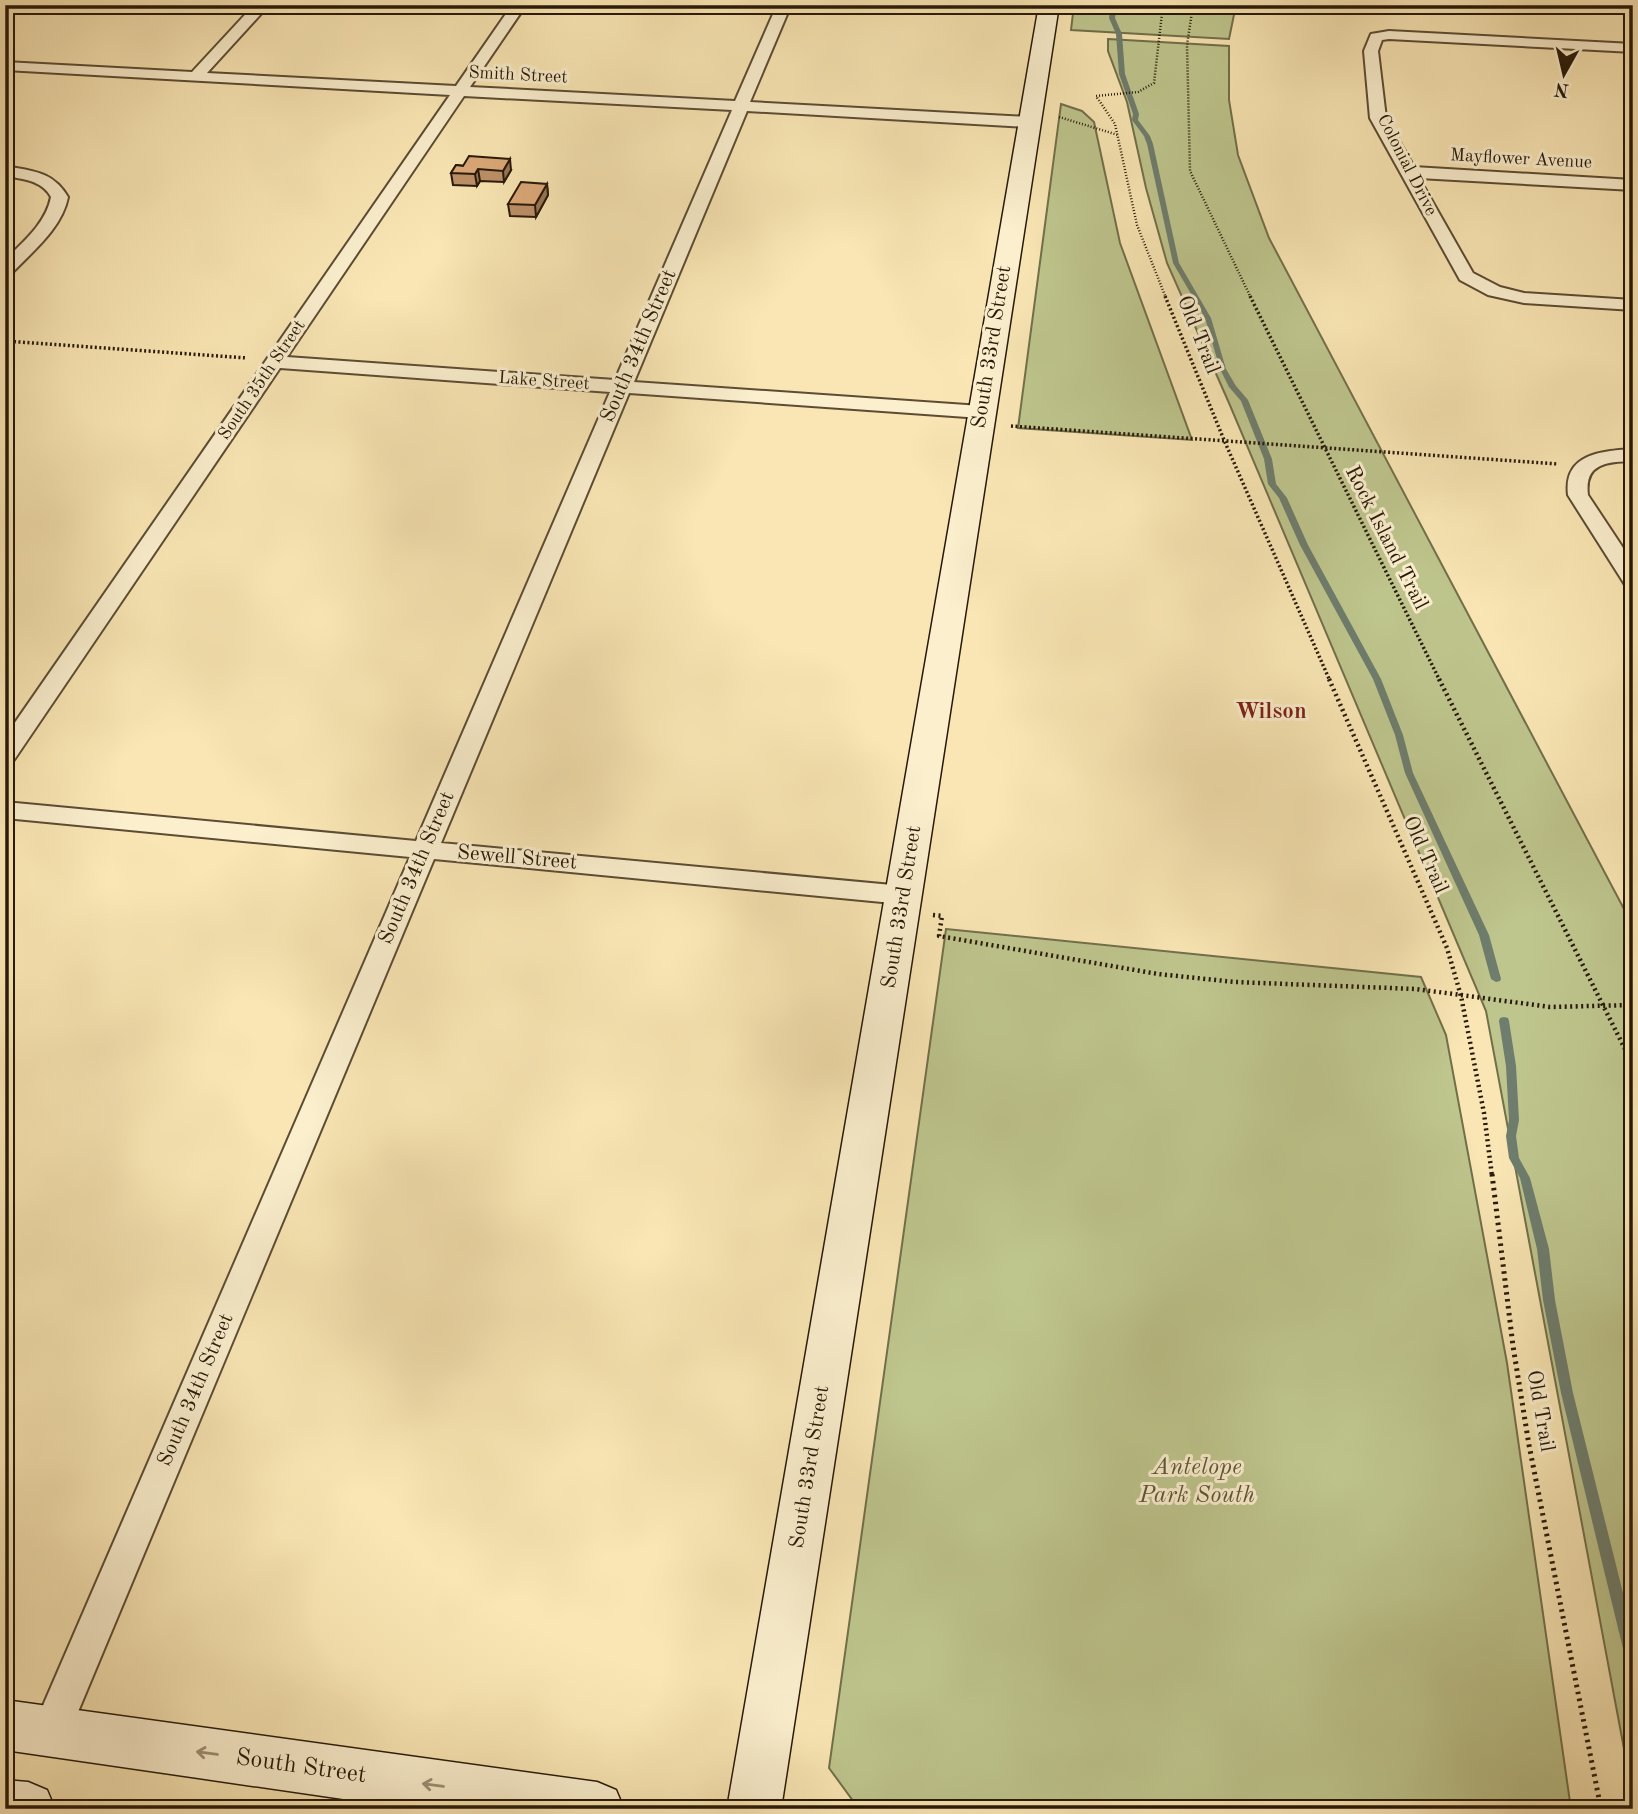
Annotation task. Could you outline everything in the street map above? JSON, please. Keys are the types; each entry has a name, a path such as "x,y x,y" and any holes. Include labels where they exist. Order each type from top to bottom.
{"main road":[{"name":"South 33rd Street","path":"754,1809 1049,5"},
{"name":"South Street","path":"28,1728 597,1809"},
{"path":"5,1805 28,1809"}],"street":[{"path":"196,76 262,5"},
{"name":"South 35th Street","path":"5,755 519,5"},
{"name":"South 34th Street","path":"28,1728 425,850 784,5"},
{"name":"Colonial Drive","path":"1633,48 1410,36 1376,37 1371,51 1378,118 1462,270 1475,282 1494,291 1524,298 1633,305"},
{"name":"Smith Street","path":"5,65 741,106 1030,118"},
{"path":"5,171 33,176 49,183 58,192 61,207 5,270"},
{"name":"Mayflower Avenue","path":"1408,172 1633,185"},
{"name":"Lake Street","path":"275,361 622,386 981,417"},
{"path":"1633,454 1609,457 1584,467 1575,483 1578,495 1633,580"},
{"name":"Sewell Street","path":"5,810 425,850 902,904"}],"path":[{"name":"Old Trail","path":"1163,5 1156,76 1148,89 1096,96 1115,124 1137,225 1224,440 1447,948 1461,996 1484,1113 1513,1346 1529,1445 1601,1809"},
{"name":"Rock Island Trail","path":"1193,5 1186,45 1190,171 1322,446 1633,1065"},
{"path":"1030,118 1056,117 1118,135"},
{"path":"5,341 275,361"},
{"path":"981,417 1224,440 1584,467"},
{"path":"902,904 942,916 939,936 1082,963 1235,982 1416,989 1550,1007 1633,1005"}],"green space":[{"path":"1074,5 1236,5 1229,39 1071,30"},
{"path":"1108,39 1229,46 1229,100 1238,155 1269,238 1633,926 1633,1797 1486,1011 1229,403 1167,263 1146,188 1127,102 1108,51"},
{"path":"1061,104 1082,111 1094,122 1120,243 1192,440 1018,428"},
{"name":"Antelope Park South","path":"946,929 1421,977 1446,1035 1507,1363 1571,1809 859,1809 829,1768"}],"building":[{"path":"469,156 510,159 503,171 478,169 475,174 451,173 456,165 463,166"},
{"path":"521,182 547,184 535,205 508,204"}],"waterway":[{"path":"1114,5 1112,18 1119,34 1122,74 1136,114 1135,120 1150,144 1176,263 1208,318 1223,369 1244,400 1268,459 1272,484 1283,498 1304,545 1377,679 1399,735 1409,773 1484,935 1496,979"},
{"path":"1504,1021 1511,1066 1514,1120 1511,1136 1514,1158 1525,1178 1543,1249 1549,1300 1567,1393 1633,1661"}],"district":[{"name":"Wilson","path":"1271,711"}]}
